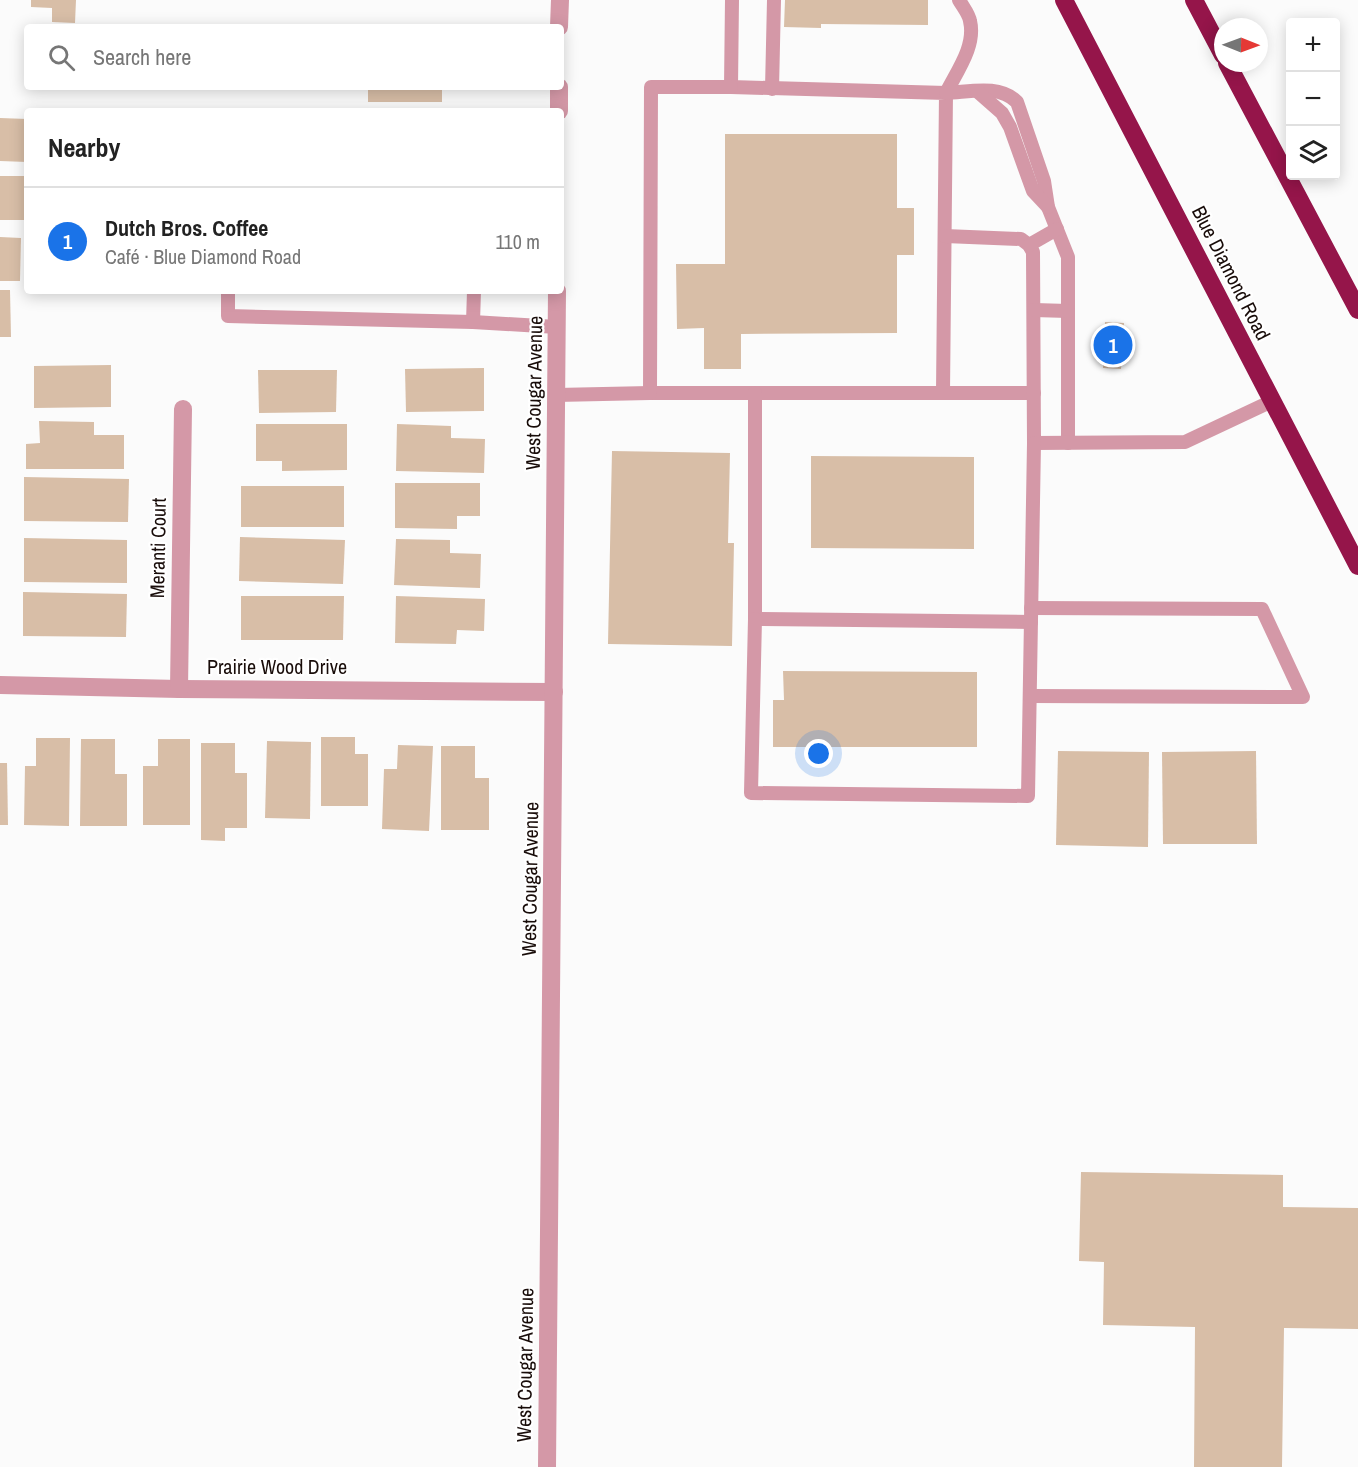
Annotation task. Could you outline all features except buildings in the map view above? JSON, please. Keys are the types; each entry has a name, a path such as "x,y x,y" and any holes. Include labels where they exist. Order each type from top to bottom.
{"highway":[{"name":"Blue Diamond Road","path":"1064,0 1358,566"},
{"path":"1194,0 1214,38"},
{"path":"1232,72 1358,310"}],"street":[{"path":"559,24 560,0"},
{"path":"559,90 559,108"},
{"name":"West Cougar Avenue","path":"547,1467 557,294"},
{"name":"Meranti Court","path":"179,689 183,409"},
{"name":"Prairie Wood Drive","path":"0,685 554,692"}],"lane":[{"path":"731,87 732,0"},
{"path":"772,88 774,0"},
{"path":"943,392 946,93 970,45 972,32 970,19 959,0"},
{"path":"650,393 651,87 946,93 977,91 1002,113 1010,127 1033,191 1048,207 1068,257 1068,443"},
{"path":"1029,245 1057,229"},
{"path":"755,393 755,619 751,794 1028,796 1034,443 1033,252 1029,245 1021,239 945,236"},
{"path":"228,294 228,316 473,322 557,327"},
{"path":"473,322 474,294"},
{"path":"1034,310 1068,311"},
{"path":"556,395 1034,393"},
{"path":"1034,443 1185,442 1272,401"},
{"path":"755,619 1262,609 1304,697 1030,696"}],"place":[{"name":"Dutch Bros. Coffee","path":"1113,345"}]}
